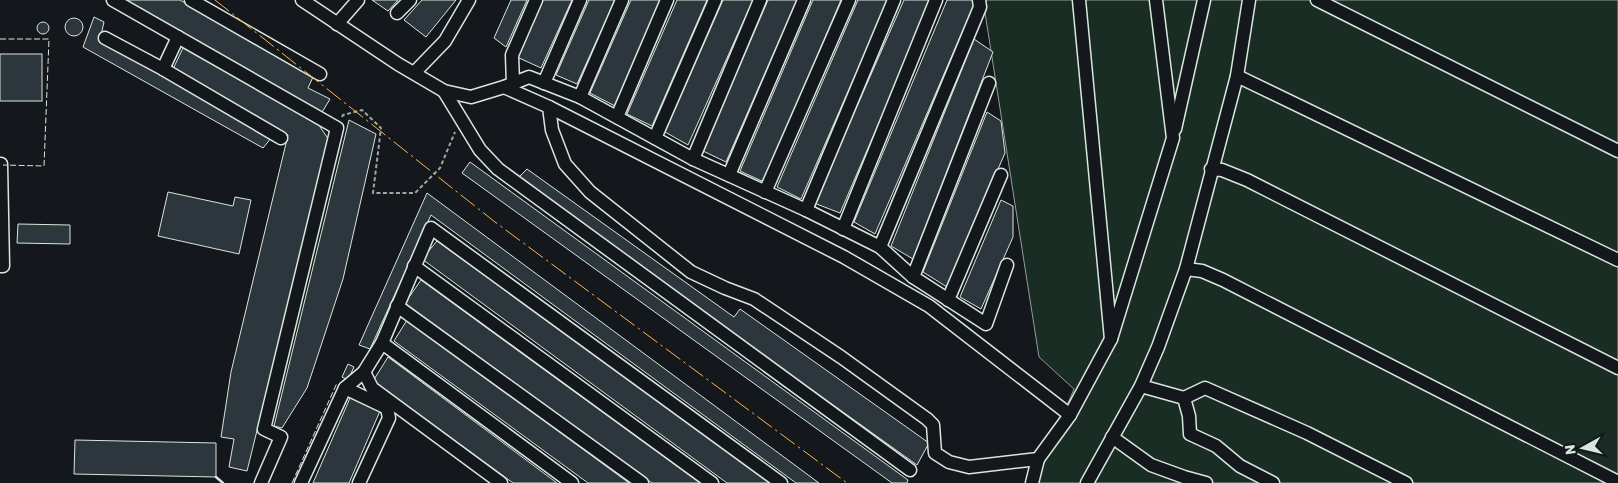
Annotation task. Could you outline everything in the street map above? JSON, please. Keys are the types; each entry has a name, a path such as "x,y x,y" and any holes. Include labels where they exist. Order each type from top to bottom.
{"street":[{"path":"113,0 337,128 264,429 281,437 261,483"},
{"path":"191,0 320,74"},
{"path":"302,0 444,91 470,97 509,86 528,77 580,97 693,159 806,210 880,247 913,277 986,324 1007,265"},
{"path":"337,24 358,0"},
{"path":"397,13 410,0"},
{"path":"414,73 445,41 469,0"},
{"path":"509,86 512,55 536,0"},
{"path":"544,83 580,0"},
{"path":"580,97 622,0"},
{"path":"617,117 667,0"},
{"path":"654,138 715,0"},
{"path":"693,159 760,0"},
{"path":"729,175 804,0"},
{"path":"765,192 849,0"},
{"path":"806,210 894,0"},
{"path":"843,229 936,0"},
{"path":"880,247 980,7 979,0"},
{"path":"1079,0 1111,339"},
{"path":"1156,0 1173,138"},
{"path":"1032,483 1038,459 1070,415 1111,339 1173,138 1204,0"},
{"path":"1087,483 1141,386 1158,346 1186,269 1237,76 1249,0"},
{"path":"1317,0 1618,151"},
{"path":"163,69 178,37"},
{"path":"105,38 163,69 281,138"},
{"path":"1237,76 1618,260"},
{"path":"913,277 989,83"},
{"path":"509,86 844,257 929,306 1070,415"},
{"path":"444,91 480,150 498,169 910,470"},
{"path":"549,107 552,130 565,164 590,192 691,272 754,299 841,357 927,419 933,425 935,453 949,462 969,467 1038,459"},
{"path":"0,266 3,266 1,164"},
{"path":"1211,169 1222,170 1247,180 1618,368"},
{"path":"948,300 1001,175"},
{"path":"301,483 345,388 364,372 382,343 431,228 781,483"},
{"path":"414,266 712,483"},
{"path":"1186,269 1202,271 1223,280 1618,482"},
{"path":"398,306 642,483"},
{"path":"382,343 572,483"},
{"path":"364,372 372,388 501,483"},
{"path":"1141,386 1184,398 1205,388 1307,433 1406,483"},
{"path":"345,388 387,408 389,418 360,483"},
{"path":"1184,398 1189,416 1190,434 1216,446 1240,466 1273,483"},
{"path":"1112,437 1151,465 1206,483"}],"path":[{"path":"337,128 343,115 362,110 382,128 373,193 415,193 440,168 461,118"}],"green space":[{"path":"983,0 1618,0 1618,483 1034,483 1074,389 1039,357"}],"building":[{"path":"121,0 180,0 313,77 308,88 330,99 321,114"},
{"path":"372,0 398,0 388,11"},
{"path":"422,0 456,0 426,37 404,20"},
{"path":"511,0 527,0 506,47 494,38"},
{"path":"542,0 572,0 541,68 517,57"},
{"path":"589,0 615,0 577,84 556,75"},
{"path":"631,0 661,0 615,106 590,93"},
{"path":"677,0 707,0 652,126 627,114"},
{"path":"723,0 753,0 688,145 665,132"},
{"path":"768,0 797,0 726,162 703,151"},
{"path":"813,0 841,0 764,182 740,171"},
{"path":"858,0 888,0 801,199 777,187"},
{"path":"904,0 932,0 840,213 814,203"},
{"path":"947,0 976,0 875,234 854,222"},
{"path":"94,17 104,22 100,40 272,137 263,148 83,47"},
{"path":"74,18 80,21 83,27 80,33 74,36 68,33 65,27 68,21"},
{"path":"41,22 45,22 49,28 45,34 41,34 37,30 37,26"},
{"path":"974,39 993,52 913,259 891,246"},
{"path":"183,48 318,124 329,140 247,471 229,467 234,439 221,437 231,372 288,135 173,69"},
{"path":"0,54 42,54 42,101 0,101"},
{"path":"987,112 1001,121 1005,153 947,287 923,272"},
{"path":"349,120 376,134 343,279 307,388 282,428 274,426"},
{"path":"470,162 908,480 907,483 892,483 462,173"},
{"path":"527,169 734,317 740,309 929,443 917,465 517,179"},
{"path":"168,192 233,206 235,197 251,200 239,254 158,236"},
{"path":"427,193 819,483 796,483 431,215 370,349 359,345"},
{"path":"1001,200 1013,206 1013,237 981,309 960,297"},
{"path":"18,224 70,225 70,244 17,243"},
{"path":"437,241 770,483 727,483 422,259"},
{"path":"421,280 700,483 652,483 405,303"},
{"path":"407,320 629,483 588,483 398,344 394,341"},
{"path":"388,357 557,483 513,483 373,381"},
{"path":"348,364 354,367 348,380 342,377"},
{"path":"350,398 380,411 349,483 313,483"},
{"path":"75,440 216,443 216,477 74,474"}],"fence":[{"path":"0,39 49,39 44,166 3,165"},
{"path":"292,483 337,383"}],"wall":[{"path":"216,477 223,483"}],"power":[{"path":"215,0 495,222 847,483"}]}
